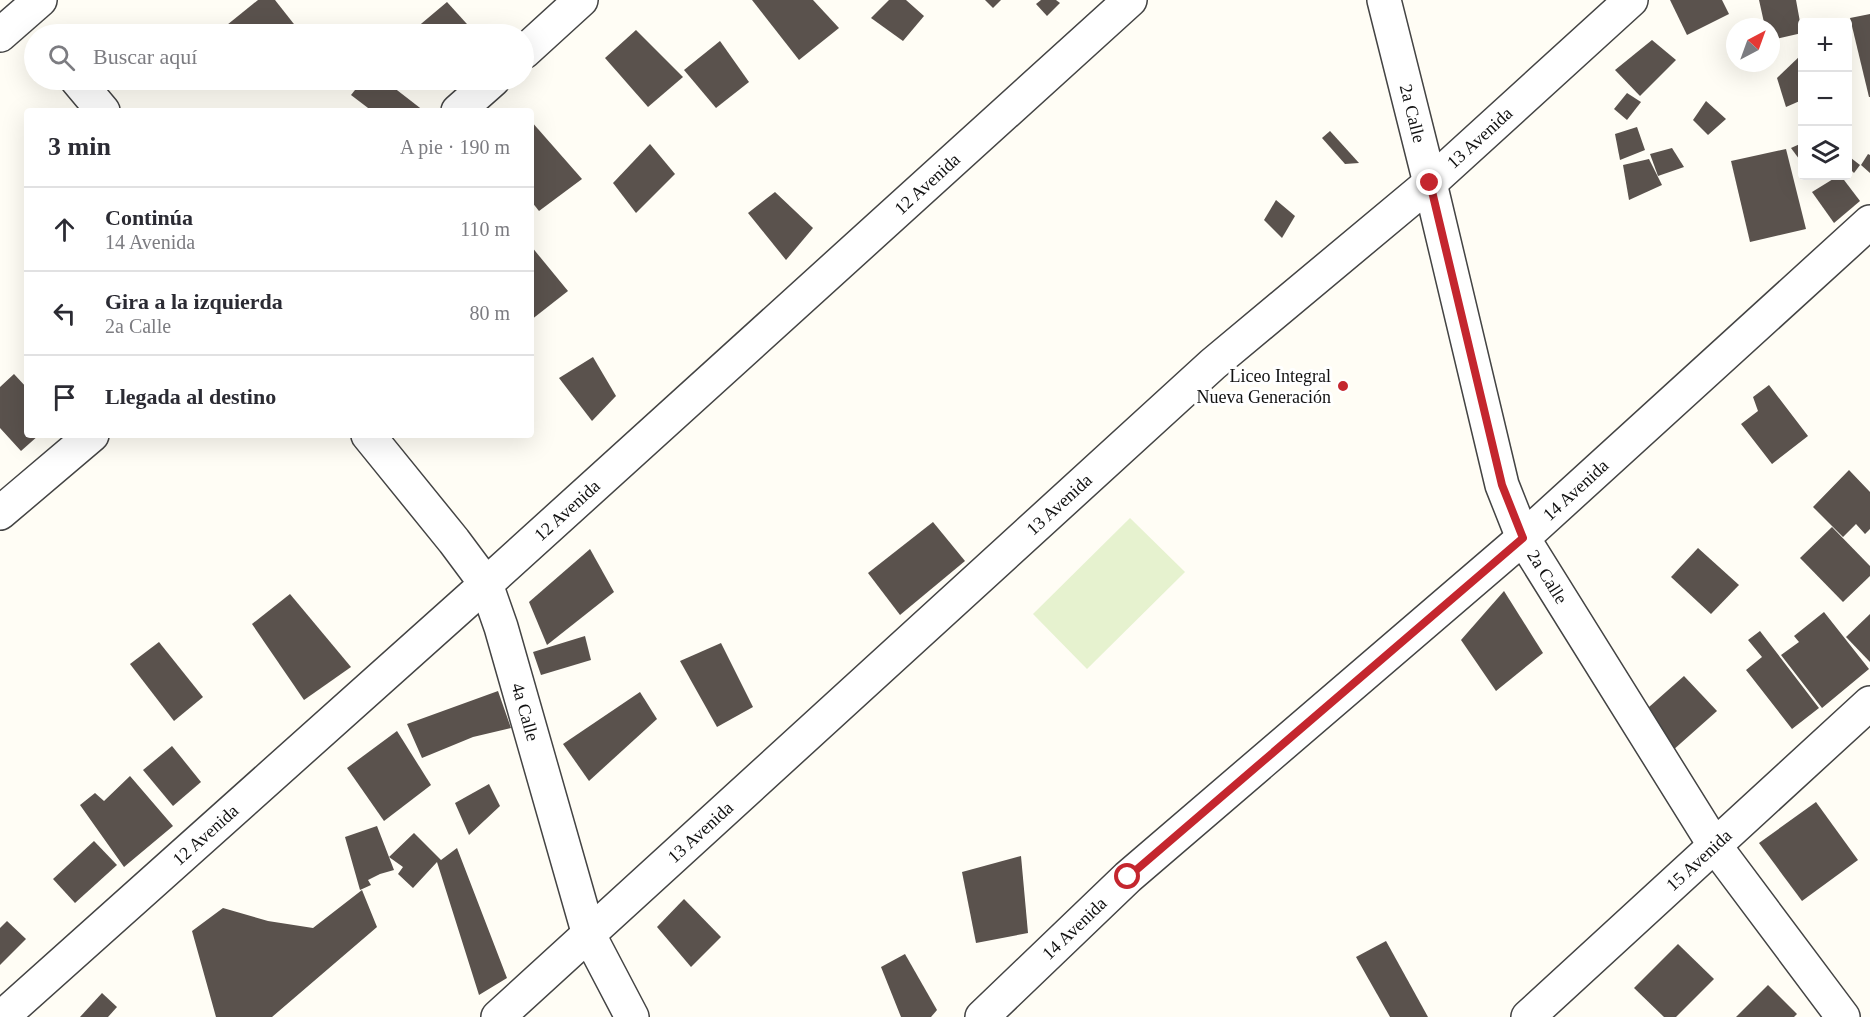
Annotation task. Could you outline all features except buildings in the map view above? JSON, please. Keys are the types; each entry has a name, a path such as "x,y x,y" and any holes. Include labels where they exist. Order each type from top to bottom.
{"street":[{"path":"534,43 581,0"},
{"name":"12 Avenida","path":"3,1017 486,584 1130,0"},
{"name":"2a Calle","path":"1384,0 1502,485 1523,538 1715,846 1843,1017"},
{"name":"13 Avenida","path":"498,1017 1213,364 1430,183 1631,0"},
{"path":"85,90 100,108"},
{"path":"461,108 482,90"},
{"name":"14 Avenida","path":"982,1017 1128,877 1523,538 1870,222"},
{"path":"0,513 88,438"},
{"name":"4a Calle","path":"370,438 486,584 501,627 589,935 632,1017"},
{"name":"15 Avenida","path":"1528,1017 1870,704"}],"green space":[{"path":"1130,518 1185,572 1087,669 1033,614"}],"place":[{"name":"Liceo Integral Nueva Generación","path":"1343,386"}],"route":[{"path":"1128,877 1523,538 1502,485 1430,183"}]}
